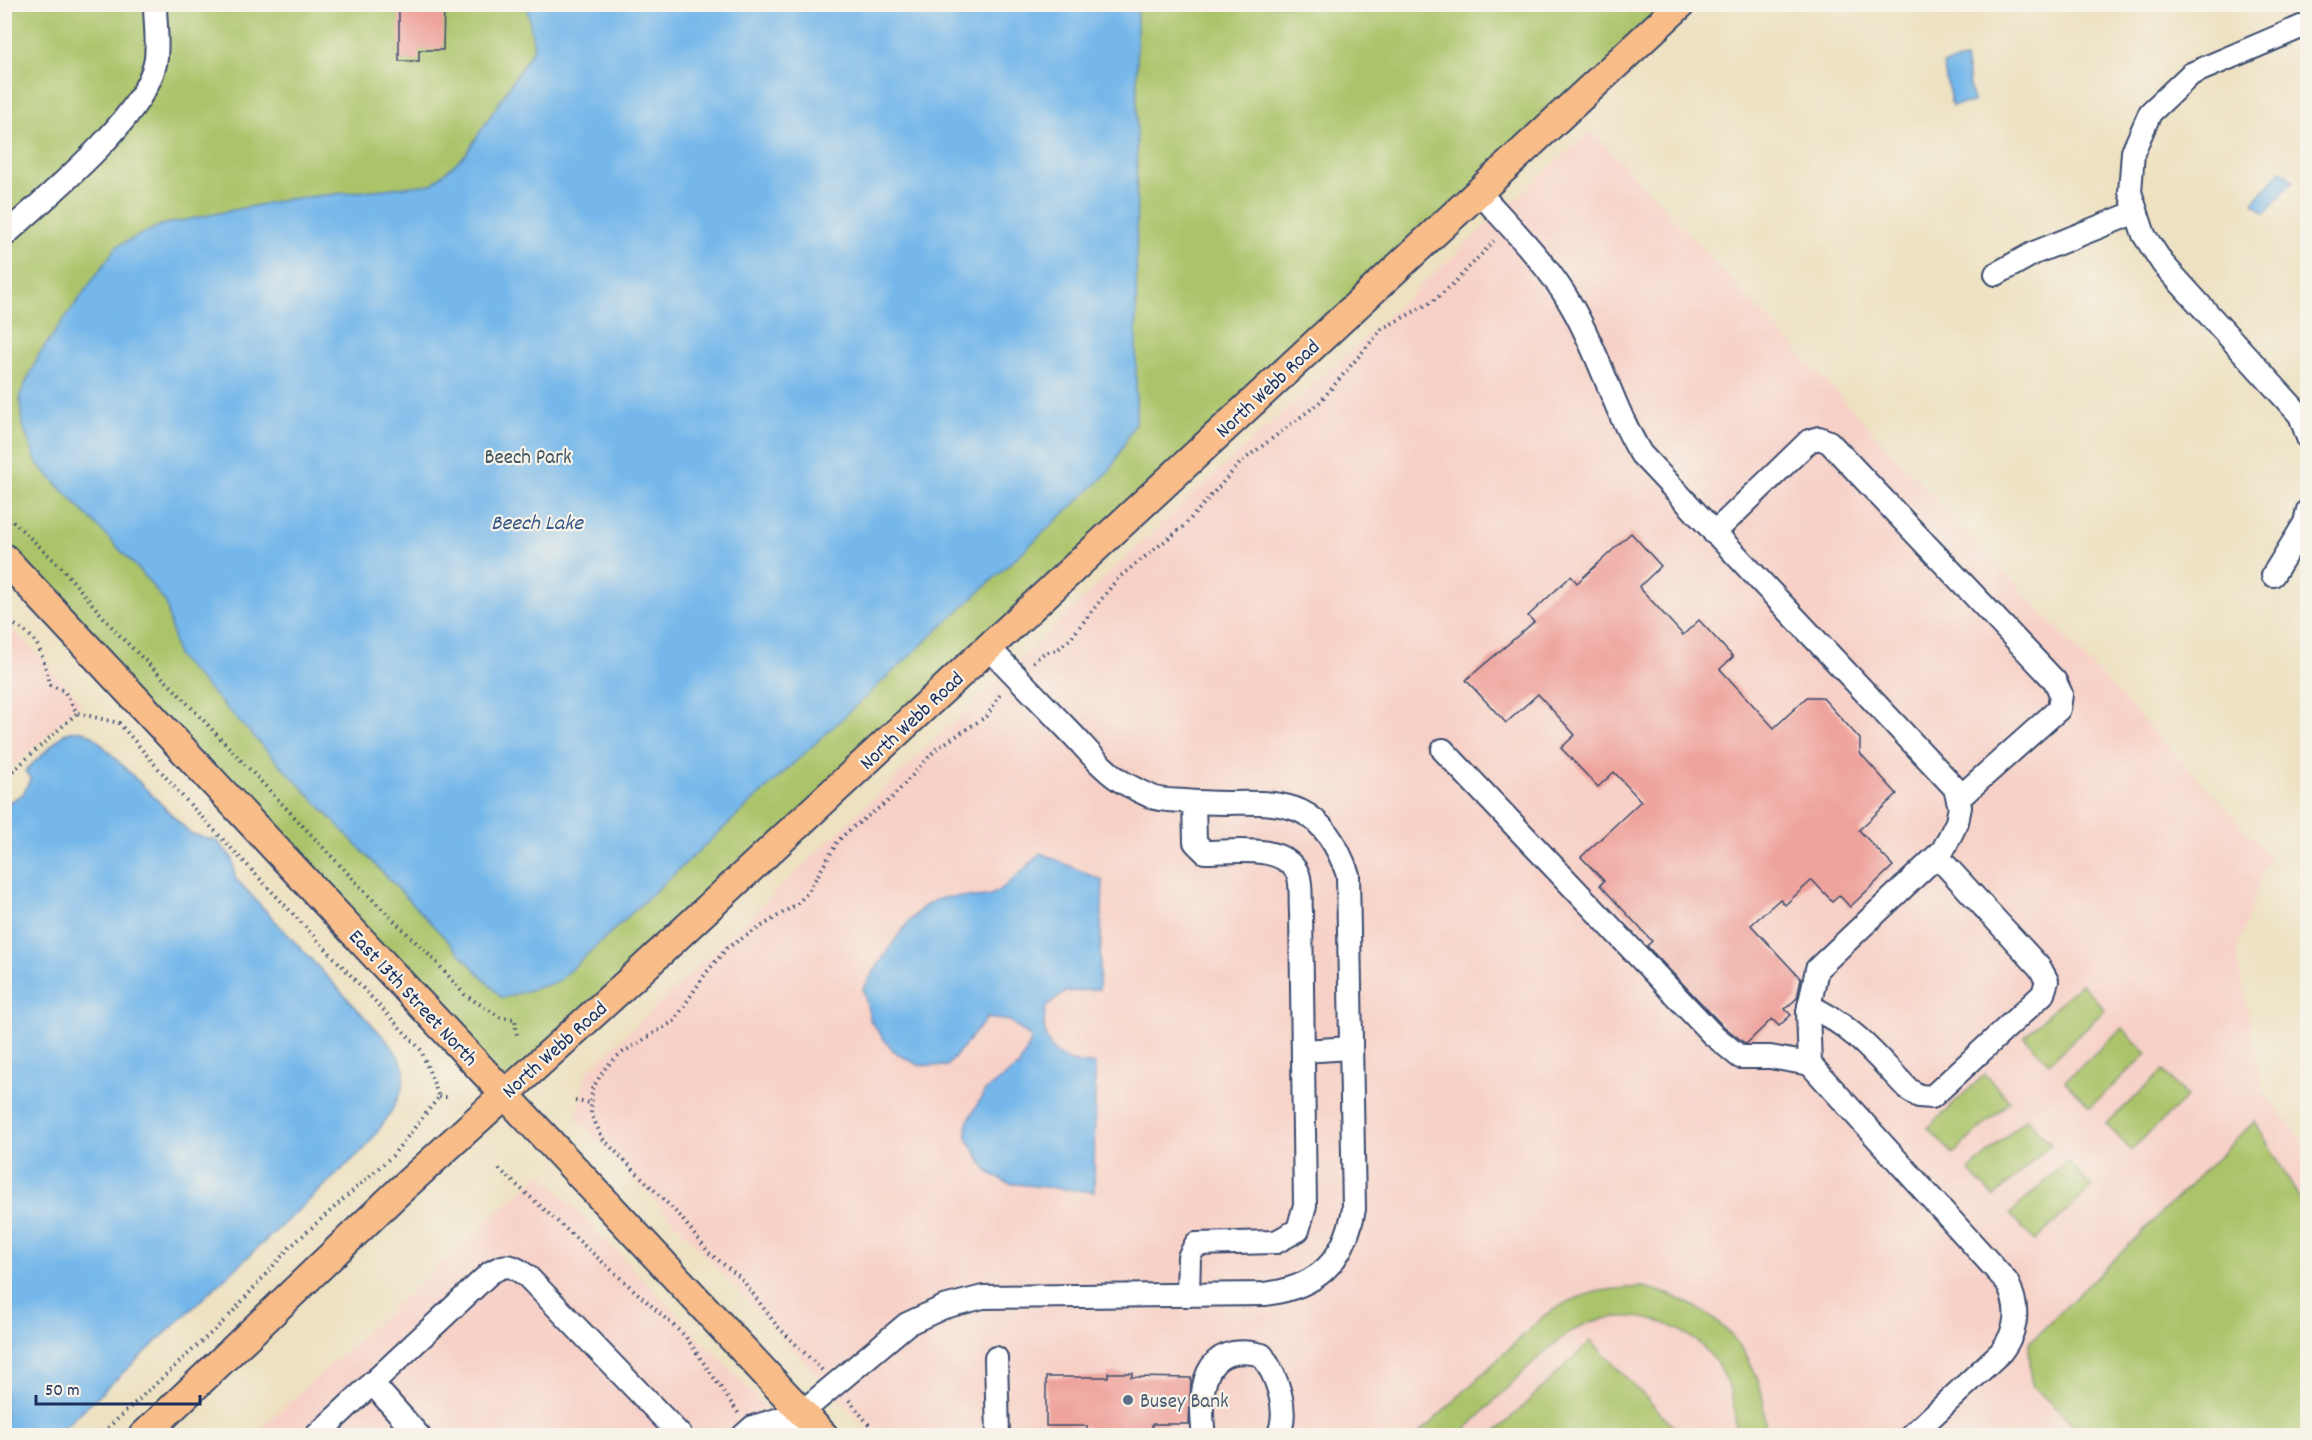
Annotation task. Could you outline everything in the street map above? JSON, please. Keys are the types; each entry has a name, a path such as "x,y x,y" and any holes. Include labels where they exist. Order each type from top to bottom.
{"main road":[{"name":"North Webb Road","path":"144,1435 396,1194 989,648 1681,4"},
{"name":"East 13th Street North","path":"8,568 505,1094 824,1436"}],"street":[{"path":"4,236 109,136 144,91 155,63 155,4"},
{"path":"2307,24 2191,74 2150,113 2133,152 2130,192 2144,235 2163,264 2300,416 2307,438"},
{"path":"1478,191 1510,227 1570,304 1592,347 1616,409 1641,454 1955,788 1960,807 1953,834 1937,856 1817,969 1809,1006 1810,1064"},
{"path":"1996,274 2034,254 2136,212"},
{"path":"1714,533 1809,441 1819,438 1829,442 2055,681 2061,694 2059,709 1958,800"},
{"path":"2273,575 2305,523 2307,510"},
{"path":"784,1436 802,1412 907,1324 944,1306 983,1297 1265,1294 1289,1291 1310,1282 1334,1262 1350,1230 1354,1209 1348,875 1329,835 1317,821 1298,809 1245,801 1194,802 1154,798 1122,781 989,648"},
{"path":"1443,750 1712,1034 1740,1057 1770,1058 1810,1064 2007,1282 2014,1297 2016,1310 2012,1337 2001,1352 1911,1436"},
{"path":"1188,1295 1188,1257 1196,1244 1276,1242 1298,1230 1305,1204 1301,912 1298,874 1285,860 1262,852 1205,852 1195,842 1194,802"},
{"path":"1809,1006 1834,1017 1854,1033 1909,1090 1919,1096 1932,1097 2043,994 2047,981 2040,968 1937,856"},
{"path":"1303,1051 1351,1048"},
{"path":"316,1436 490,1273 504,1265 516,1267 528,1277 681,1436"},
{"path":"1204,1436 1202,1384 1219,1359 1242,1350 1262,1356 1274,1373 1281,1399 1281,1428 1278,1436"},
{"path":"996,1358 998,1436"},
{"path":"372,1383 419,1436"},
{"path":"746,1432 802,1412"}],"path":[{"path":"878,1436 835,1384 792,1338 777,1326 741,1278 708,1252 673,1209 603,1139 595,1125 590,1103 592,1089 606,1067 633,1044 674,1021 727,948 797,904 808,892 843,836 861,819 896,794 918,766 936,750 987,716 993,710 995,699 1016,676 1044,653 1057,650 1071,638 1118,578 1184,526 1241,462 1319,403 1382,329 1432,302 1452,285 1483,250 1510,227"},
{"path":"4,513 61,567 116,632 172,687 465,995 500,1017 515,1019 517,1036"},
{"path":"4,620 27,630 35,640 50,685 64,691 77,713 119,723 183,797 421,1050 439,1097"},
{"path":"4,779 77,713"},
{"path":"439,1097 451,1097"},
{"path":"99,1436 228,1318 289,1248 392,1156 439,1097"},
{"path":"575,1101 590,1103"},
{"path":"499,1169 686,1336 746,1432"}],"shaded area":[{"path":"1591,130 2269,855 2236,953 2264,1091 2307,1146 2307,1435 873,1435 577,1118 586,1073 1177,509"},
{"path":"5,621 82,702 5,774"},
{"path":"541,1173 793,1435 252,1436"}],"green space":[{"name":"Beech Lake","path":"5,5 1674,5 505,1094 5,558"},
{"path":"2081,983 2105,1010 2049,1063 2024,1037"},
{"path":"2122,1028 2147,1054 2090,1107 2065,1081"},
{"path":"2163,1071 2187,1097 2131,1150 2106,1124"},
{"path":"1985,1074 2010,1101 1953,1154 1928,1128"},
{"path":"2026,1118 2051,1144 1994,1197 1969,1171"},
{"path":"2255,1121 2307,1212 2307,1435 2085,1435 2031,1385 2029,1343"},
{"path":"2067,1161 2092,1187 2035,1241 2010,1214"},
{"path":"1643,1287 1670,1295 1694,1306 1715,1320 1733,1338 1748,1358 1758,1381 1764,1407 1765,1435 1735,1435 1734,1411 1729,1386 1717,1364 1701,1345 1686,1334 1653,1320 1617,1317 1582,1326 1552,1345 1460,1435 1418,1435 1545,1315 1570,1301 1592,1293"},
{"path":"1591,1341 1682,1435 1493,1435"}],"water":[{"name":"Beech Lake","path":"527,5 1137,5 1136,421 1110,471 557,982 502,998 177,656 166,603 144,575 37,463 22,424 20,395 40,353 117,246 161,225 288,199 432,184 466,154 534,48"},
{"path":"1965,59 1973,102 1952,106 1943,64"},
{"path":"2281,170 2293,181 2265,213 2253,203"},
{"path":"83,731 93,736 191,834 217,841 233,859 235,878 391,1045 403,1066 404,1076 398,1098 365,1148 56,1435 5,1435 5,805 23,794 31,778 25,771 64,734"},
{"path":"1041,853 1103,881 1099,989 1066,992 1046,1007 1044,1020 1048,1042 1053,1050 1070,1060 1095,1064 1094,1192 1007,1183 987,1171 967,1138 967,1123 985,1091 1019,1066 1032,1039 1010,1021 987,1018 947,1066 918,1065 893,1051 871,1022 863,989 901,931 928,904 942,898 979,897 993,894 1015,878"}],"building":[{"path":"399,4 444,4 443,50 419,50 419,61 399,61"},
{"path":"1631,533 1661,566 1639,587 1683,635 1699,620 1733,657 1720,669 1774,728 1807,697 1822,697 1860,739 1860,753 1897,794 1859,830 1893,866 1850,907 1839,895 1832,901 1812,880 1785,905 1780,899 1751,925 1801,979 1797,998 1785,1009 1791,1015 1779,1026 1772,1019 1746,1044 1721,1024 1647,946 1652,941 1600,885 1604,881 1581,857 1641,801 1614,772 1598,787 1561,748 1575,735 1538,694 1506,723 1466,680 1534,622 1528,616 1571,576 1577,583"},
{"name":"Busey Bank","path":"1108,1373 1133,1373 1131,1377 1191,1378 1189,1424 1152,1424 1152,1432 1140,1432 1140,1436 1087,1434 1087,1426 1046,1426 1046,1377 1108,1377"}],"place":[{"name":"Busey Bank","path":"1128,1400"}],"park label":[{"name":"Beech Park","path":"528,456"}]}
